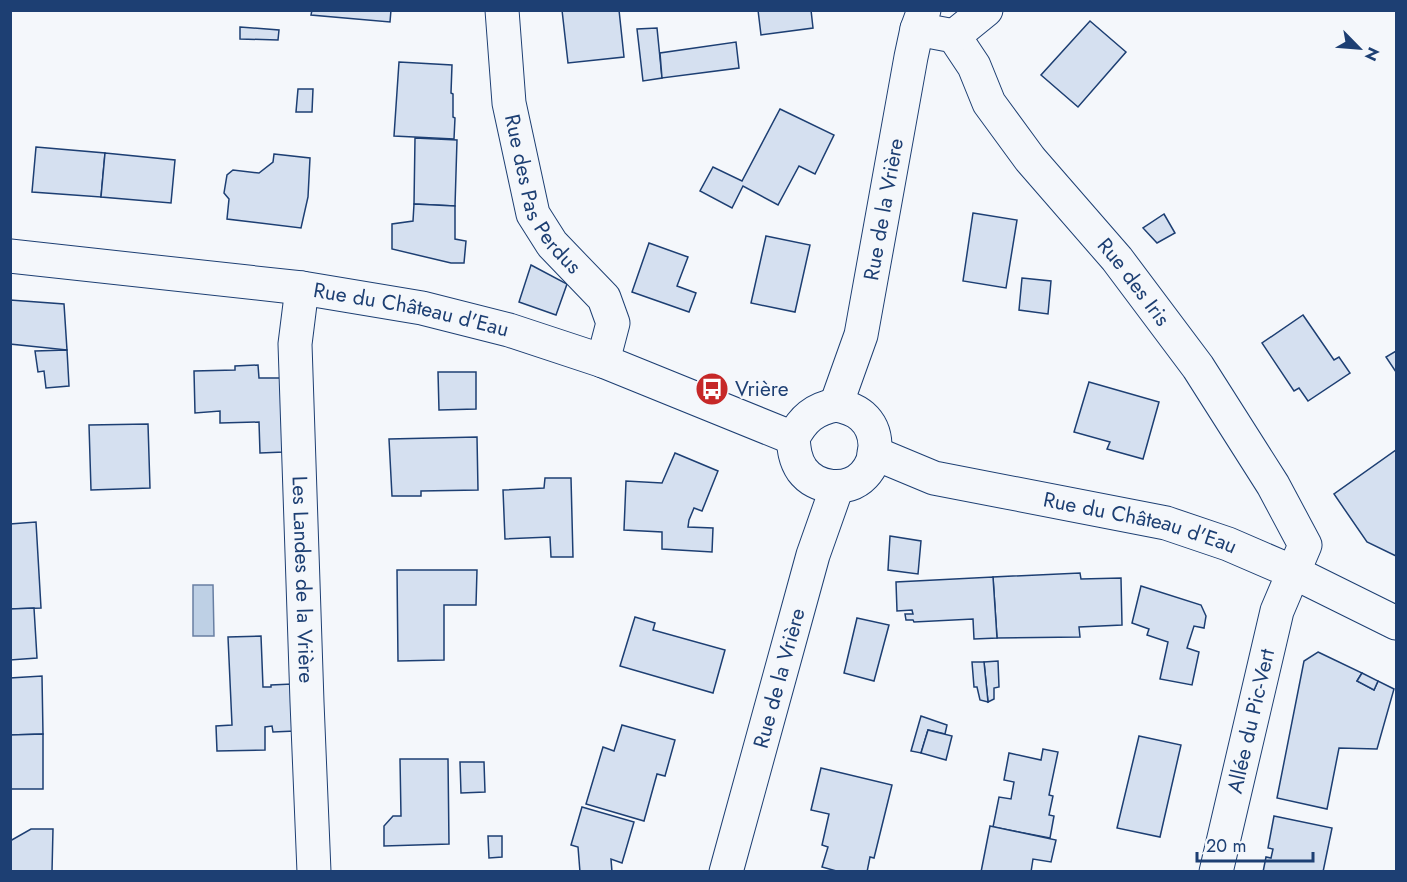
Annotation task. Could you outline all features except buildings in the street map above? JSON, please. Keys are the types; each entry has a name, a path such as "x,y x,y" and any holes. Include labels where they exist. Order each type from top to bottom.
{"street":[{"name":"Rue des Pas Perdus","path":"502,10 509,103 533,214 552,244 604,298 613,323 603,361"},
{"path":"921,20 954,36 986,10"},
{"name":"Rue de la Vrière","path":"836,405 861,335 921,20"},
{"name":"Rue des Iris","path":"954,36 974,66 989,103 1030,159 1117,259 1197,368 1273,484 1305,545 1293,572"},
{"name":"Rue du Château d'Eau","path":"10,256 302,288 422,308 508,330 603,361 793,438"},
{"name":"Les Landes de la Vrière","path":"302,288 295,345 314,872"},
{"path":"836,405 850,409 861,416 870,426 875,439 870,466 862,477 850,484 837,487 823,485 810,479 801,468 795,455 793,438 809,415 822,408 836,405"},
{"name":"Rue du Château d'Eau","path":"874,453 934,478 1166,523 1228,544 1293,572 1396,623"},
{"name":"Rue de la Vrière","path":"726,872 813,555 837,487"},
{"name":"Allée du Pic-Vert","path":"1216,872 1277,611 1293,572"}],"water":[{"path":"193,585 213,585 214,636 193,636"}],"place":[{"name":"Vrière","path":"712,389"}]}
